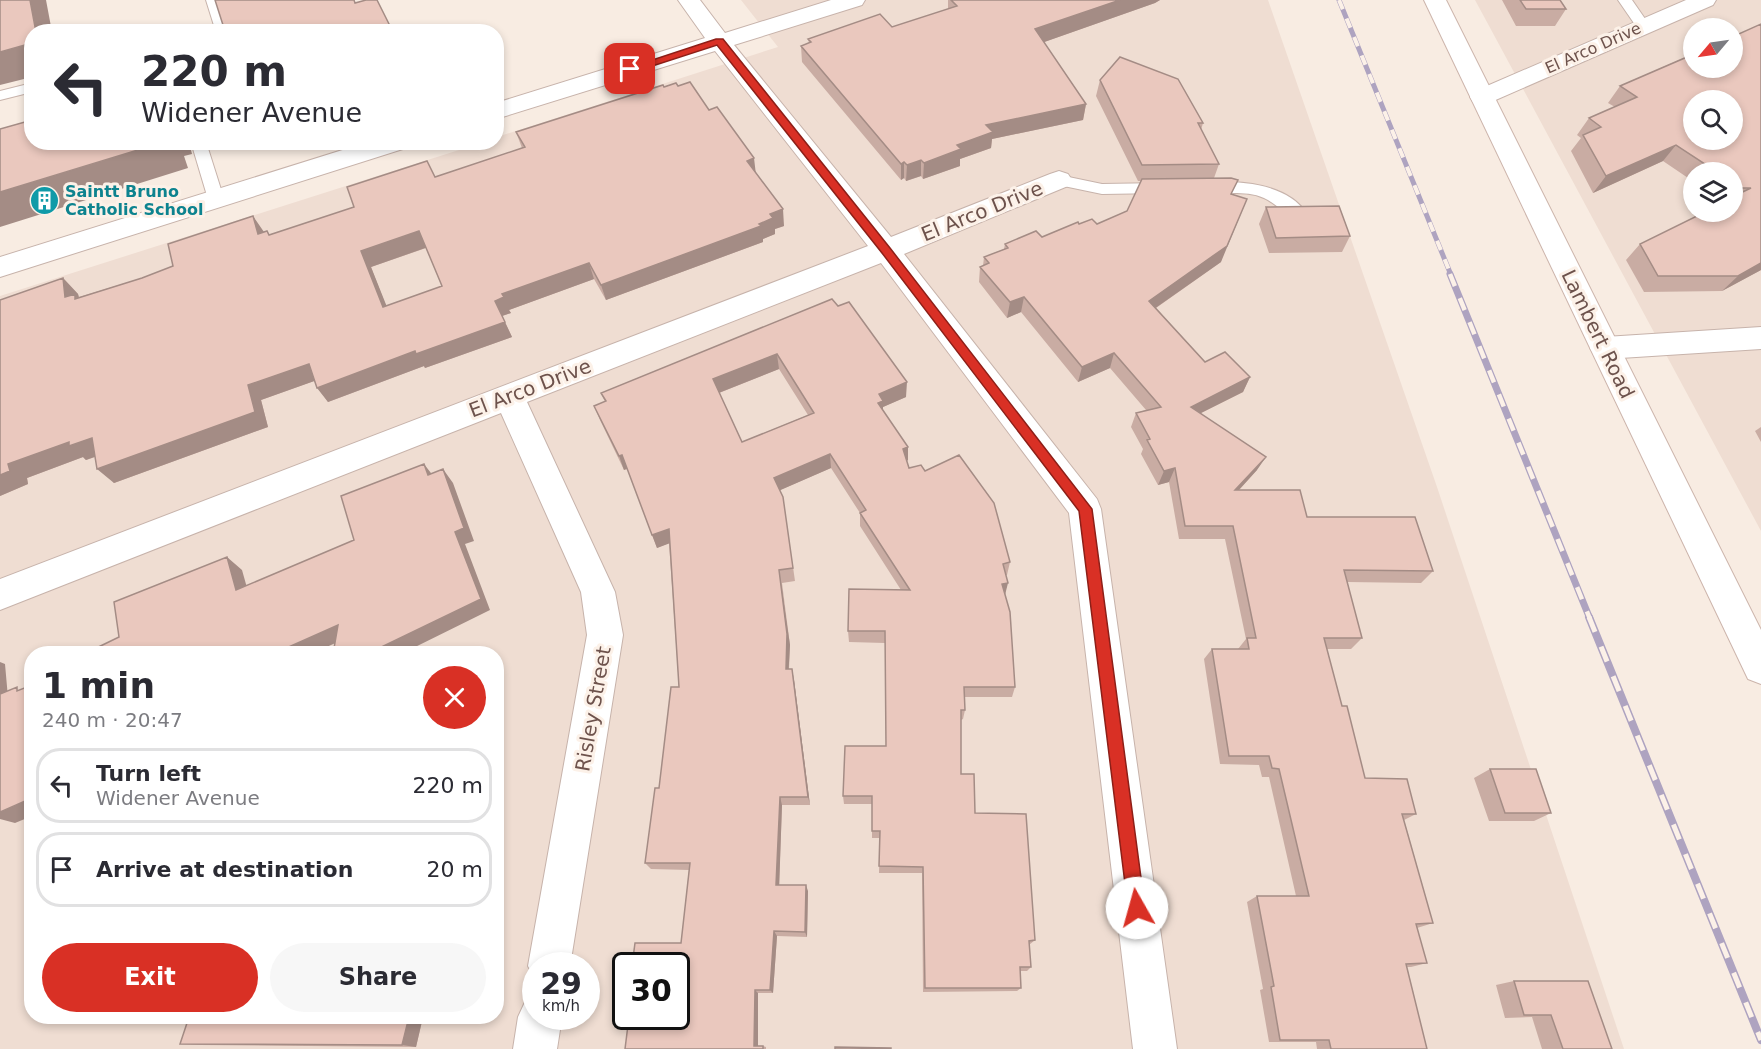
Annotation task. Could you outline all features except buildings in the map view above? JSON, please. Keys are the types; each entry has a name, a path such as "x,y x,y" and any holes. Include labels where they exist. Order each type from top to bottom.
{"street":[{"path":"689,0 719,41 886,250 1085,509 1155,1049"},
{"path":"504,108 854,0"},
{"name":"Lambert Road","path":"1434,0 1761,667"},
{"name":"El Arco Drive","path":"1482,97 1705,0"},
{"path":"0,267 372,150"},
{"name":"El Arco Drive","path":"0,595 886,250 1059,180"},
{"path":"1605,348 1761,338"},
{"name":"Risley Street","path":"509,396 598,592 605,635 551,952"},
{"path":"535,1049 538,1030"}],"lane":[{"path":"213,0 220,24"},
{"path":"1625,0 1643,26"},
{"path":"0,96 24,89"},
{"path":"201,150 216,199"},
{"path":"1059,180 1102,189 1188,187 1260,189 1287,203 1299,214"}],"shaded area":[{"path":"741,0 1268,0 1437,487 1624,1049 0,1049 0,296 459,150 504,150 504,135 778,47"},
{"path":"1475,0 1761,0 1761,531"}],"railway":[{"path":"1339,0 1451,275"},
{"path":"1450,274 1590,619"},
{"path":"1589,617 1761,1040"}],"place":[{"name":"Saintt Bruno Catholic School","path":"44,200"}],"route":[{"path":"630,69 719,41 886,250 1085,509 1137,908"}]}
